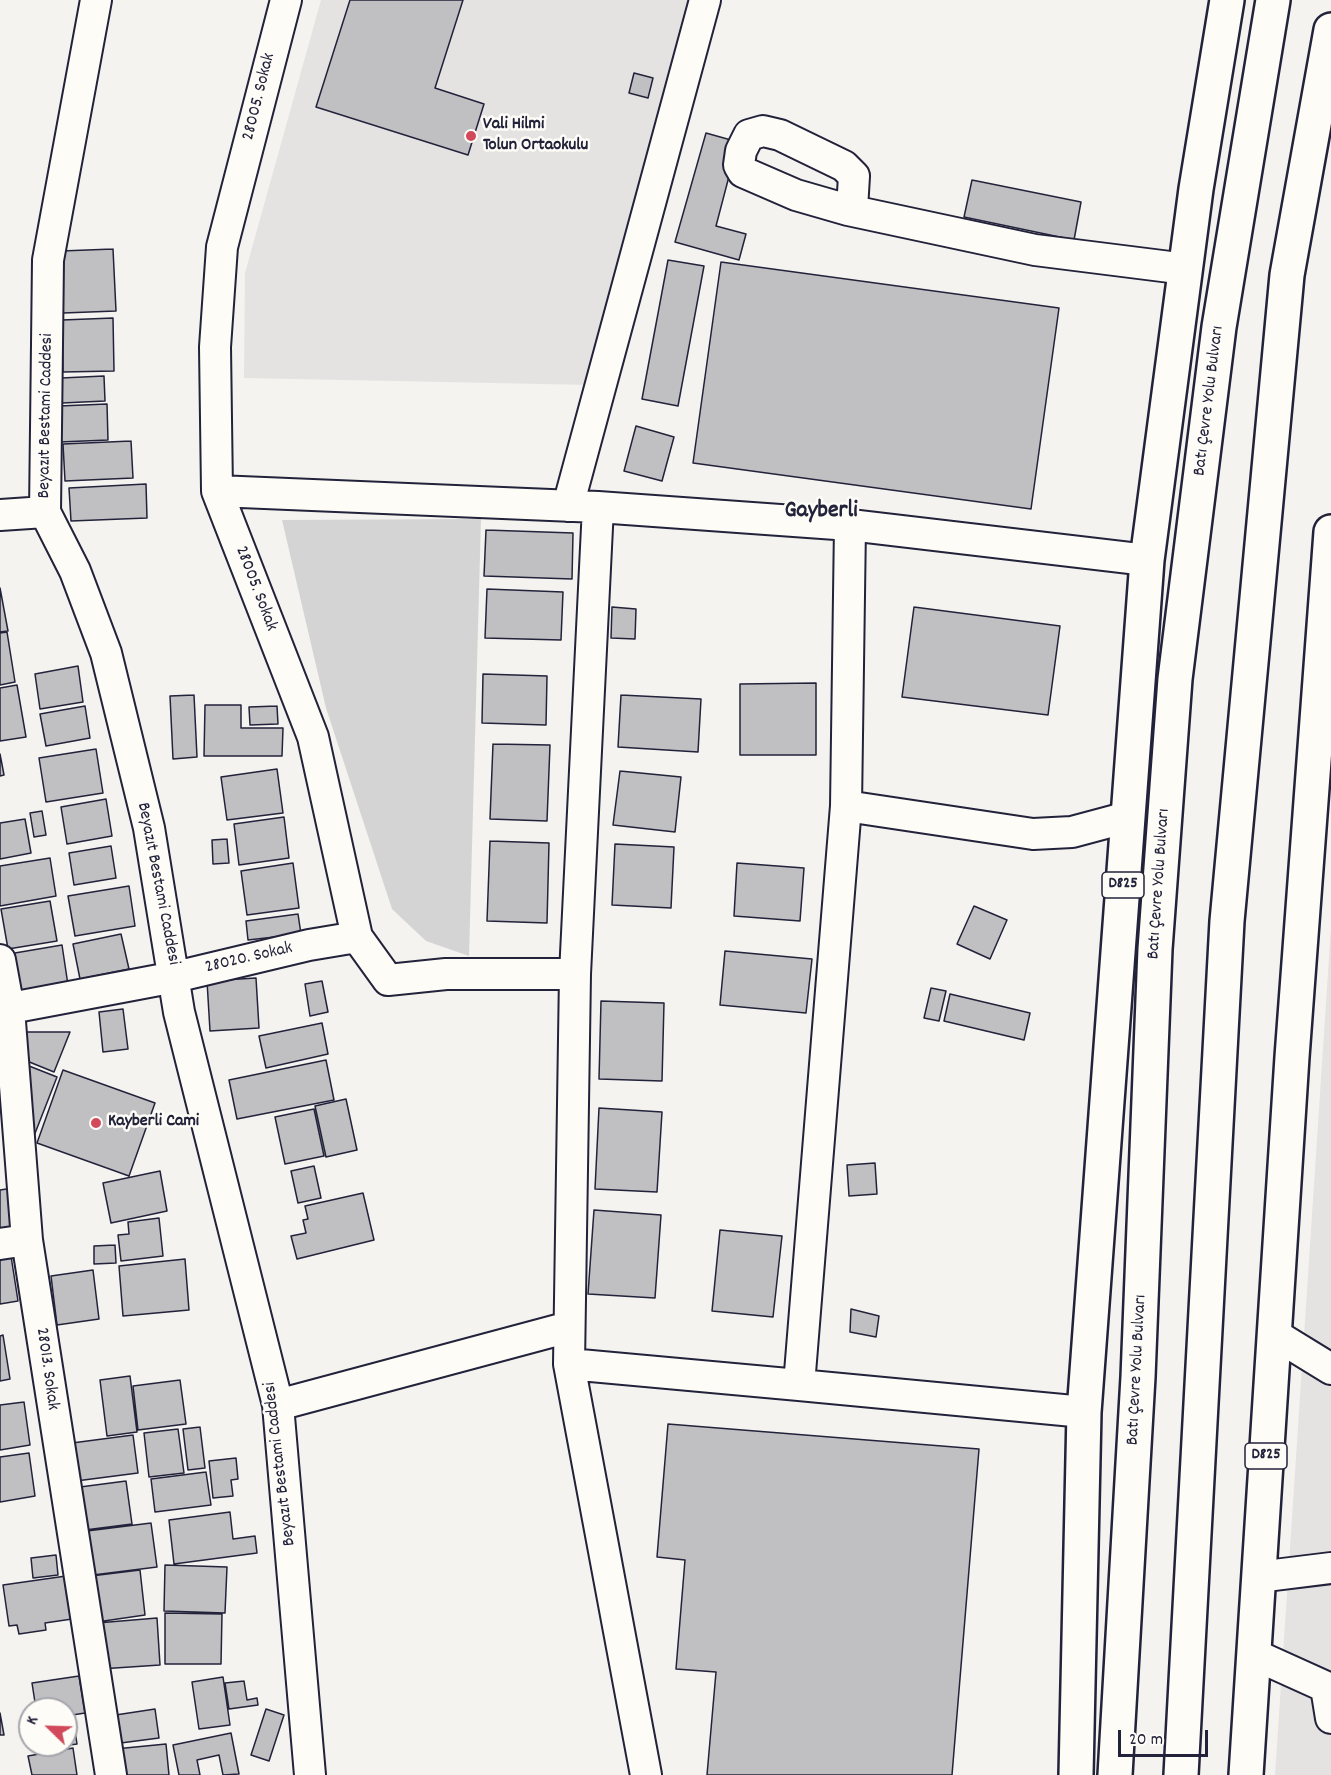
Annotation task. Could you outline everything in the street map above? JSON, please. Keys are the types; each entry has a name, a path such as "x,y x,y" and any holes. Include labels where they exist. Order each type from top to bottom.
{"main road":[{"name":"D825","path":"1076,1775 1084,1412 1147,560 1186,269 1227,0"},
{"name":"Batı Çevre Yolu Bulvarı","path":"1115,1775 1138,1377 1155,949 1176,679 1219,327 1273,0"},
{"path":"1181,1775 1227,921 1287,275 1331,30"},
{"name":"D825","path":"1246,1775 1274,1335 1321,814 1331,532"}],"street":[{"name":"Beyazıt Bestami Caddesi","path":"96,0 48,260 45,512 75,571 106,653 149,828 179,1012 278,1405 310,1775"},
{"name":"28005. Sokak","path":"286,0 222,247 215,347 217,491 313,737 357,937 388,980 446,974 576,974"},
{"path":"568,506 705,0"},
{"path":"852,209 854,177 844,166 780,135 763,131 748,135 741,151 739,165 743,172 807,198 848,210 1035,250 1186,269"},
{"path":"217,491 598,507 850,525 1147,560"},
{"path":"598,507 576,974 569,1364 646,1775"},
{"path":"0,514 45,512"},
{"path":"799,1385 846,806 850,525"},
{"path":"846,806 1033,834 1072,832 1128,817"},
{"name":"28020. Sokak","path":"5,1010 174,977 309,945 357,937"},
{"name":"28013. Sokak","path":"0,960 5,1010 13,1242 111,1775"},
{"path":"278,1405 569,1328"},
{"path":"1274,1335 1331,1369"},
{"path":"569,1364 1084,1412"},
{"path":"1258,1577 1331,1569"},
{"path":"1253,1654 1326,1687 1331,1718"}],"shaded area":[{"name":"Vali Hilmi Tolun Ortaokulu","path":"321,0 696,0 592,385 244,378 245,273"},
{"path":"481,519 469,956 426,941 392,909 326,708 282,520"},
{"path":"1331,927 1331,1775 1275,1775"}],"building":[{"path":"350,0 463,0 435,88 484,104 468,155 316,107"},
{"path":"634,73 653,78 648,98 629,93"},
{"path":"706,133 738,142 716,226 746,234 739,260 675,242"},
{"path":"972,180 1081,202 1074,240 964,217"},
{"path":"113,249 116,311 63,313 61,251"},
{"path":"668,260 704,266 678,406 642,399"},
{"path":"721,262 1059,308 1031,509 693,463"},
{"path":"113,318 114,371 63,372 62,320"},
{"path":"104,376 105,401 62,403 61,378"},
{"path":"107,404 108,440 60,442 59,406"},
{"path":"636,426 674,437 662,481 624,471"},
{"path":"131,441 133,478 65,481 63,444"},
{"path":"146,484 147,518 71,521 69,488"},
{"path":"486,530 573,533 572,579 484,576"},
{"path":"0,588 8,631 0,632"},
{"path":"487,589 563,592 561,640 485,638"},
{"path":"612,607 636,609 635,639 611,638"},
{"path":"914,607 1060,626 1048,715 902,697"},
{"path":"7,632 15,682 0,685 0,633"},
{"path":"78,666 83,702 40,709 35,674"},
{"path":"483,674 547,676 546,725 482,723"},
{"path":"816,683 816,755 740,755 740,684"},
{"path":"17,685 26,737 0,741 0,688"},
{"path":"194,695 197,757 173,759 170,696"},
{"path":"621,695 701,699 698,752 618,747"},
{"path":"205,705 241,705 241,728 283,728 282,756 204,756"},
{"path":"85,706 90,738 46,746 40,714"},
{"path":"277,706 278,724 250,725 249,707"},
{"path":"493,744 550,745 547,821 490,819"},
{"path":"96,749 103,793 46,802 39,758"},
{"path":"0,754 4,775 0,776"},
{"path":"277,769 283,813 227,820 221,777"},
{"path":"620,771 681,777 675,832 613,825"},
{"path":"106,799 112,836 67,844 61,807"},
{"path":"42,811 46,835 34,837 30,813"},
{"path":"284,817 289,858 239,865 234,824"},
{"path":"25,819 31,853 0,859 0,823"},
{"path":"227,839 229,863 213,864 212,840"},
{"path":"490,841 549,843 547,923 487,921"},
{"path":"615,844 674,847 671,908 612,905"},
{"path":"111,846 116,878 74,885 69,853"},
{"path":"50,858 56,896 0,906 0,866"},
{"path":"293,863 299,908 247,915 241,871"},
{"path":"737,863 804,868 800,921 734,916"},
{"path":"129,886 135,926 75,936 68,896"},
{"path":"50,901 57,941 8,949 1,909"},
{"path":"974,906 1007,920 990,959 957,944"},
{"path":"298,914 301,934 248,940 246,921"},
{"path":"121,934 129,969 80,979 73,944"},
{"path":"62,945 68,985 15,994 9,954"},
{"path":"725,951 812,959 806,1013 720,1005"},
{"path":"256,978 259,1028 210,1031 207,981"},
{"path":"322,981 328,1012 310,1016 305,984"},
{"path":"931,988 946,991 939,1021 924,1018"},
{"path":"950,994 1030,1013 1024,1040 944,1021"},
{"path":"601,1001 664,1003 662,1081 599,1079"},
{"path":"123,1009 128,1049 103,1052 99,1012"},
{"path":"322,1023 328,1054 266,1068 259,1036"},
{"path":"21,1032 70,1032 54,1072 22,1059"},
{"path":"326,1060 334,1100 237,1119 229,1080"},
{"path":"24,1064 57,1077 32,1141"},
{"name":"Kayberli Cami","path":"63,1070 155,1103 129,1176 37,1143"},
{"path":"346,1099 357,1150 326,1157 315,1106"},
{"path":"599,1108 662,1112 657,1192 595,1189"},
{"path":"314,1109 324,1156 285,1164 275,1117"},
{"path":"875,1163 877,1194 849,1196 847,1165"},
{"path":"314,1166 321,1198 298,1203 291,1171"},
{"path":"160,1171 167,1211 111,1223 103,1183"},
{"path":"13,1188 21,1231 0,1235 0,1190"},
{"path":"363,1193 374,1240 297,1259 291,1236 306,1233 303,1220 308,1219 305,1206"},
{"path":"594,1210 661,1215 655,1298 588,1294"},
{"path":"159,1218 163,1256 121,1261 118,1235 129,1234 128,1222"},
{"path":"720,1230 782,1236 773,1317 712,1311"},
{"path":"115,1245 116,1263 94,1264 94,1246"},
{"path":"11,1256 18,1301 0,1304 0,1258"},
{"path":"185,1259 189,1310 123,1316 119,1266"},
{"path":"93,1270 99,1319 57,1325 51,1276"},
{"path":"851,1309 879,1316 876,1337 850,1332"},
{"path":"3,1335 10,1379 0,1381 0,1336"},
{"path":"130,1376 137,1432 107,1436 100,1380"},
{"path":"180,1380 186,1424 138,1430 133,1386"},
{"path":"24,1402 30,1445 0,1450 0,1405"},
{"path":"668,1424 979,1449 952,1775 707,1775 716,1672 676,1669 685,1560 657,1557"},
{"path":"200,1427 205,1468 188,1470 183,1429"},
{"path":"178,1429 184,1473 149,1477 144,1433"},
{"path":"133,1435 138,1473 76,1481 72,1443"},
{"path":"29,1453 35,1496 0,1502 0,1457"},
{"path":"236,1458 238,1479 231,1480 233,1496 213,1498 209,1461"},
{"path":"206,1472 211,1505 155,1512 151,1479"},
{"path":"126,1481 132,1524 85,1530 80,1487"},
{"path":"230,1512 233,1539 255,1536 257,1553 174,1564 169,1520"},
{"path":"151,1523 157,1567 93,1575 87,1531"},
{"path":"56,1555 58,1575 33,1578 31,1558"},
{"path":"165,1565 227,1567 225,1613 164,1611"},
{"path":"140,1570 145,1615 97,1622 91,1576"},
{"path":"66,1576 72,1619 45,1623 46,1630 19,1634 17,1625 9,1626 3,1585"},
{"path":"165,1613 222,1614 221,1664 165,1664"},
{"path":"157,1618 160,1665 100,1669 97,1623"},
{"path":"79,1676 85,1713 78,1714 78,1697 34,1697 32,1683"},
{"path":"223,1677 230,1725 199,1729 192,1682"},
{"path":"244,1681 247,1700 257,1698 258,1705 229,1709 225,1683"},
{"path":"155,1709 159,1738 113,1744 109,1716"},
{"path":"266,1709 284,1715 269,1761 251,1755"},
{"path":"0,1713 4,1735 0,1735"},
{"path":"231,1733 239,1774 223,1775 219,1755 197,1760 200,1775 179,1775 173,1745"},
{"path":"166,1744 169,1775 117,1775 115,1749"},
{"path":"28,1757 74,1757 77,1775 32,1775"}],"place":[{"name":"Vali Hilmi Tolun Ortaokulu","path":"471,136"},
{"name":"Kayberli Cami","path":"96,1123"}],"district":[{"name":"Gayberli","path":"821,513"}]}
